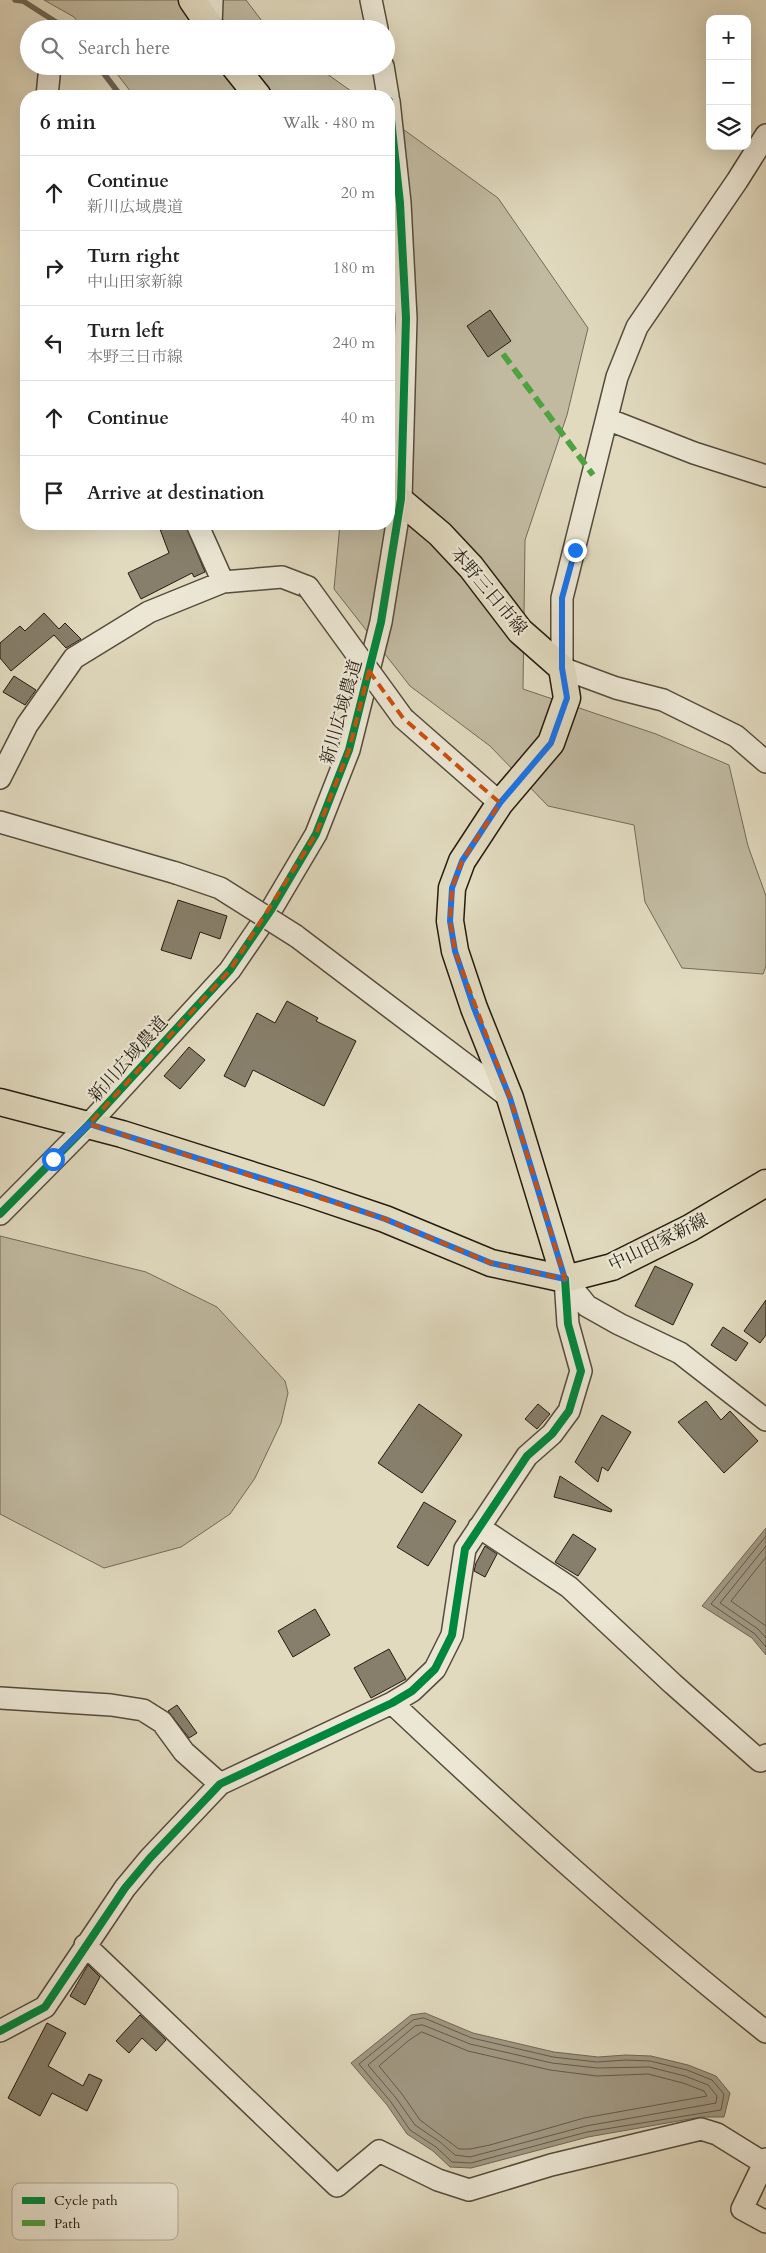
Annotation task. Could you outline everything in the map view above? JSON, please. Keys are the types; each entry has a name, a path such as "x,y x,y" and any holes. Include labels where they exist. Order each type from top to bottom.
{"main road":[{"path":"192,0 207,20"},
{"path":"241,75 253,90"},
{"name":"本野三日市線","path":"395,495 440,534 471,567 520,631 562,668"},
{"path":"562,668 567,698 551,743 500,803 462,861 452,888 450,921 458,961 474,1008 510,1098 565,1279"},
{"name":"中山田家新線","path":"0,1102 89,1124 368,1214 491,1263 565,1279 612,1267 690,1228 766,1183"}],"street":[{"path":"212,0 212,20"},
{"path":"371,0 375,20"},
{"path":"47,90 49,75"},
{"path":"384,75 387,90"},
{"path":"766,135 737,181 637,326 617,377 562,598 562,668 616,688 662,700 736,736 766,762"},
{"name":"新川広域農道","path":"395,157 400,203 405,308 403,424 395,495"},
{"path":"395,396 403,424"},
{"path":"606,420 694,453 766,476"},
{"path":"200,530 223,582"},
{"name":"新川広域農道","path":"0,1214 89,1124 230,970 271,910 316,834 349,750 379,631 391,530"},
{"path":"0,778 27,725 74,658 149,612 223,582 282,577 308,587 403,718 500,803"},
{"path":"0,822 176,873 220,888 296,936 510,1098"},
{"path":"565,1279 587,1306 619,1324 680,1353 766,1420"},
{"path":"0,2031 45,2007 125,1888 150,1858 220,1784 392,1703 412,1691 435,1669 452,1635 465,1549 527,1456 552,1434 569,1411 581,1371 568,1324 565,1279"},
{"path":"479,1527 569,1587 673,1684 760,1761 766,1756"},
{"path":"0,1698 111,1705 143,1710 162,1722 184,1752 220,1784"},
{"path":"392,1703 466,1773 678,1962 766,2032"},
{"path":"85,1945 337,2186 378,2151 438,2180 469,2190 551,2165 701,2129 717,2134 765,2161 742,2209 766,2222"}],"highlighted area":[{"path":"369,671 403,718 500,803 462,861 452,888 450,921 455,951 510,1098 565,1279 491,1263 385,1219 89,1124 230,970 316,834 349,750"}],"shaded area":[{"path":"44,0 246,0 261,20 76,20"},
{"path":"118,75 329,75 350,90 129,90"},
{"path":"395,123 498,198 588,328 567,415 525,540 523,689 656,734 729,765 748,846 766,896 766,966 763,974 682,968 645,902 634,825 548,806 490,746 410,686 334,589 339,530 395,530"},
{"path":"0,1236 146,1272 217,1307 285,1381 288,1393 281,1423 255,1478 230,1514 181,1547 104,1568 0,1514"}],"water":[{"path":"766,1528 766,1655 752,1638 702,1606"},
{"path":"425,2013 473,2033 554,2052 598,2057 651,2056 688,2065 716,2076 730,2093 724,2117 701,2117 588,2137 471,2168 450,2167 433,2151 407,2134 387,2105 351,2063 411,2015"}],"building":[{"path":"490,310 511,341 488,357 467,326"},
{"path":"160,530 188,530 205,572 194,577 192,573 141,599 128,573 169,553"},
{"path":"44,613 59,629 65,623 81,639 66,648 54,635 11,671 0,658 0,643 20,626 25,631"},
{"path":"14,676 36,690 25,705 3,692"},
{"path":"178,900 227,916 220,939 200,932 191,959 161,950"},
{"path":"287,1001 318,1018 316,1021 356,1041 324,1106 253,1070 245,1087 224,1076 257,1013 275,1023"},
{"path":"189,1047 205,1060 180,1089 164,1076"},
{"path":"655,1266 693,1284 673,1325 635,1306"},
{"path":"766,1300 766,1335 760,1343 744,1331"},
{"path":"723,1327 748,1343 736,1361 711,1345"},
{"path":"706,1401 721,1420 730,1411 758,1441 724,1473 678,1422"},
{"path":"419,1404 462,1435 422,1493 378,1463"},
{"path":"538,1404 550,1414 537,1429 525,1419"},
{"path":"602,1415 631,1432 608,1471 602,1467 598,1482 575,1462"},
{"path":"560,1476 612,1510 611,1512 554,1497"},
{"path":"424,1502 456,1521 428,1566 397,1547"},
{"path":"573,1534 596,1549 578,1576 555,1562"},
{"path":"485,1546 497,1554 485,1577 474,1571"},
{"path":"315,1609 330,1635 293,1657 278,1631"},
{"path":"389,1649 406,1679 371,1698 354,1668"},
{"path":"177,1705 197,1733 189,1738 168,1711"},
{"path":"88,1965 100,1977 85,2005 70,1996"},
{"path":"140,2015 166,2040 156,2051 142,2038 129,2053 116,2041"},
{"path":"47,2023 66,2033 48,2066 83,2086 89,2074 102,2080 87,2111 52,2093 40,2116 8,2098"}],"waterway":[{"path":"15,0 23,1 53,20"},
{"path":"105,75 116,90"}],"marked path":[{"path":"503,354 593,475"}],"cycle path":[{"path":"0,1214 89,1124 230,970 271,910 316,834 349,750 381,622 401,499 406,318 400,203 395,157"},
{"path":"0,2031 45,2007 125,1888 150,1858 220,1784 392,1703 412,1691 435,1669 452,1635 465,1549 527,1456 552,1434 569,1411 581,1371 568,1324 565,1279"}],"route":[{"path":"53,1159 89,1124 385,1219 491,1263 565,1279 510,1098 474,1008 455,951 450,921 452,888 462,861 500,803 551,743 567,698 562,668 562,598 575,550"}]}
